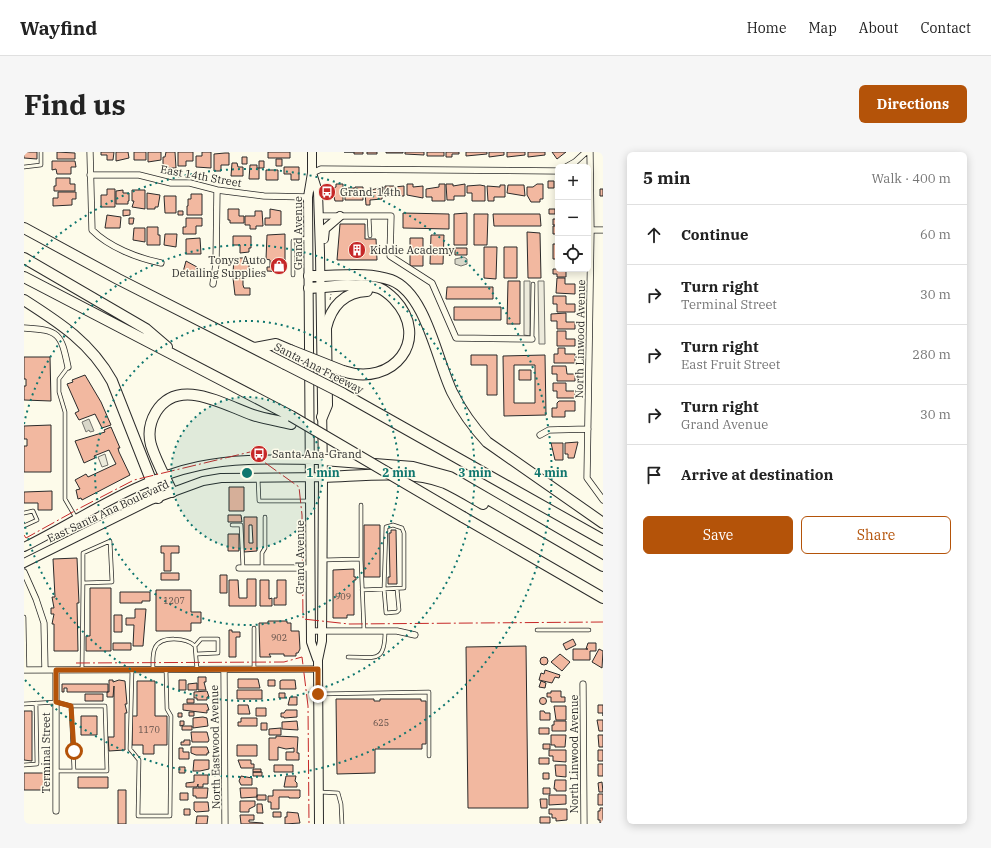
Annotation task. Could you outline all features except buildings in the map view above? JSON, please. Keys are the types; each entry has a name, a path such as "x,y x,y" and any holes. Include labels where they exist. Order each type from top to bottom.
{"highway":[{"name":"Santa Ana Freeway","path":"24,228 342,393 601,540"},
{"path":"24,258 146,329 179,358"},
{"path":"309,276 377,276 392,280 407,291 415,301 425,322 452,392 463,412 480,434 487,442 603,523"},
{"path":"24,277 179,358 291,420 312,429 603,598"},
{"path":"254,348 276,344 353,375 373,375 388,369 400,358 408,342 408,325 405,313 388,292 370,287 309,288"},
{"path":"322,417 326,405 326,328 333,308 348,295 364,291 378,292 394,298"},
{"path":"24,300 80,339 106,370 112,381 158,498"},
{"path":"172,492 151,445 150,426 160,406 174,397 188,394 199,395 254,416 291,420"},
{"path":"323,460 413,467 450,477 603,566"},
{"path":"323,478 411,476 446,484 603,573"}],"main road":[{"path":"312,152 312,173"},
{"name":"Grand Avenue","path":"312,173 308,197 311,642 318,660"},
{"name":"Grand Avenue","path":"312,173 318,192 319,216 323,460 322,641 318,660 319,824"},
{"path":"320,253 324,244 325,229 340,216"},
{"name":"East Santa Ana Boulevard","path":"24,547 151,481 199,466 222,462 323,460"},
{"name":"East Santa Ana Boulevard","path":"24,563 158,498 203,482 221,478 323,478"}],"street":[{"path":"90,152 92,230 101,238 144,260 161,263"},
{"path":"571,164 586,152"},
{"name":"North Linwood Avenue","path":"590,152 591,200"},
{"path":"312,173 321,169 555,172"},
{"name":"East 14th Street","path":"90,175 139,175 172,183 190,183 217,190 264,196 308,197"},
{"path":"213,284 216,264 217,190"},
{"path":"319,216 391,216 390,256 432,283 456,338 532,339"},
{"path":"591,230 603,230"},
{"name":"North Linwood Avenue","path":"591,236 588,478 603,500"},
{"path":"24,328 45,329 52,331 64,347 68,367"},
{"path":"540,435 549,430 588,429"},
{"path":"241,568 311,568"},
{"path":"24,572 36,599 44,623 45,670"},
{"path":"311,631 397,631 415,635"},
{"path":"24,670 318,669"},
{"name":"Terminal Street","path":"56,670 56,811"},
{"name":"North Eastwood Avenue","path":"224,670 226,824"},
{"name":"North Linwood Avenue","path":"583,684 584,824"}],"lane":[{"path":"24,167 41,165 41,152"},
{"path":"369,216 370,236"},
{"path":"293,274 293,241 308,238"},
{"path":"532,339 533,284"},
{"path":"68,367 62,374 59,385 64,412 64,493 65,499 77,519"},
{"path":"258,478 259,501 310,501"},
{"path":"361,505 361,559 364,631"},
{"path":"24,513 33,511 37,520 24,526"},
{"path":"262,568 262,553 265,548 265,517"},
{"path":"362,590 384,589 397,589 404,588 404,533 402,528 393,524 386,527 384,589 386,612 397,612 399,610 397,589"},
{"path":"232,525 241,526 241,568"},
{"path":"82,670 84,583 83,553 110,541 112,582 84,583"},
{"path":"323,560 361,559"},
{"path":"24,617 24,670"},
{"path":"254,628 254,669"},
{"path":"537,630 588,630"},
{"path":"348,656 376,657 381,654 384,648 385,631"},
{"path":"195,646 201,639 218,639 218,653 197,654"},
{"path":"153,670 155,648 162,641 183,640 190,642 195,646 197,654 197,670"},
{"path":"132,670 130,749 139,760 138,816 170,816 172,716 167,709 166,670"},
{"path":"318,694 428,692 429,756"},
{"path":"24,704 56,702 71,706 105,706 107,771 56,771"},
{"path":"24,765 37,764 36,703"},
{"path":"71,706 74,771"},
{"path":"319,792 338,793 341,804 342,824"}],"path":[{"path":"332,290 330,300 332,303"}],"shaded area":[{"path":"464,257 467,259 467,264 461,266 455,264 455,259"},
{"path":"524,281 530,281 530,336 524,335"},
{"path":"538,281 544,281 545,344 539,344"},
{"path":"89,419 94,431 90,432 89,430 86,432 82,422"},
{"path":"105,454 108,465 102,467 98,457"}],"power":[{"path":"24,535 26,538 134,480 250,452 299,487 302,515 303,619 349,624 603,622"},
{"path":"76,663 284,662 302,657 308,706 309,824"}],"place":[{"name":"Grand-14th","path":"327,192"},
{"name":"Kiddie Academy","path":"357,250"},
{"name":"Tonys Auto Detailing Supplies","path":"279,266"},
{"name":"Santa Ana-Grand","path":"259,454"}],"route":[{"path":"74,751 72,743 71,706 56,702 56,670 318,669 318,694"}]}
